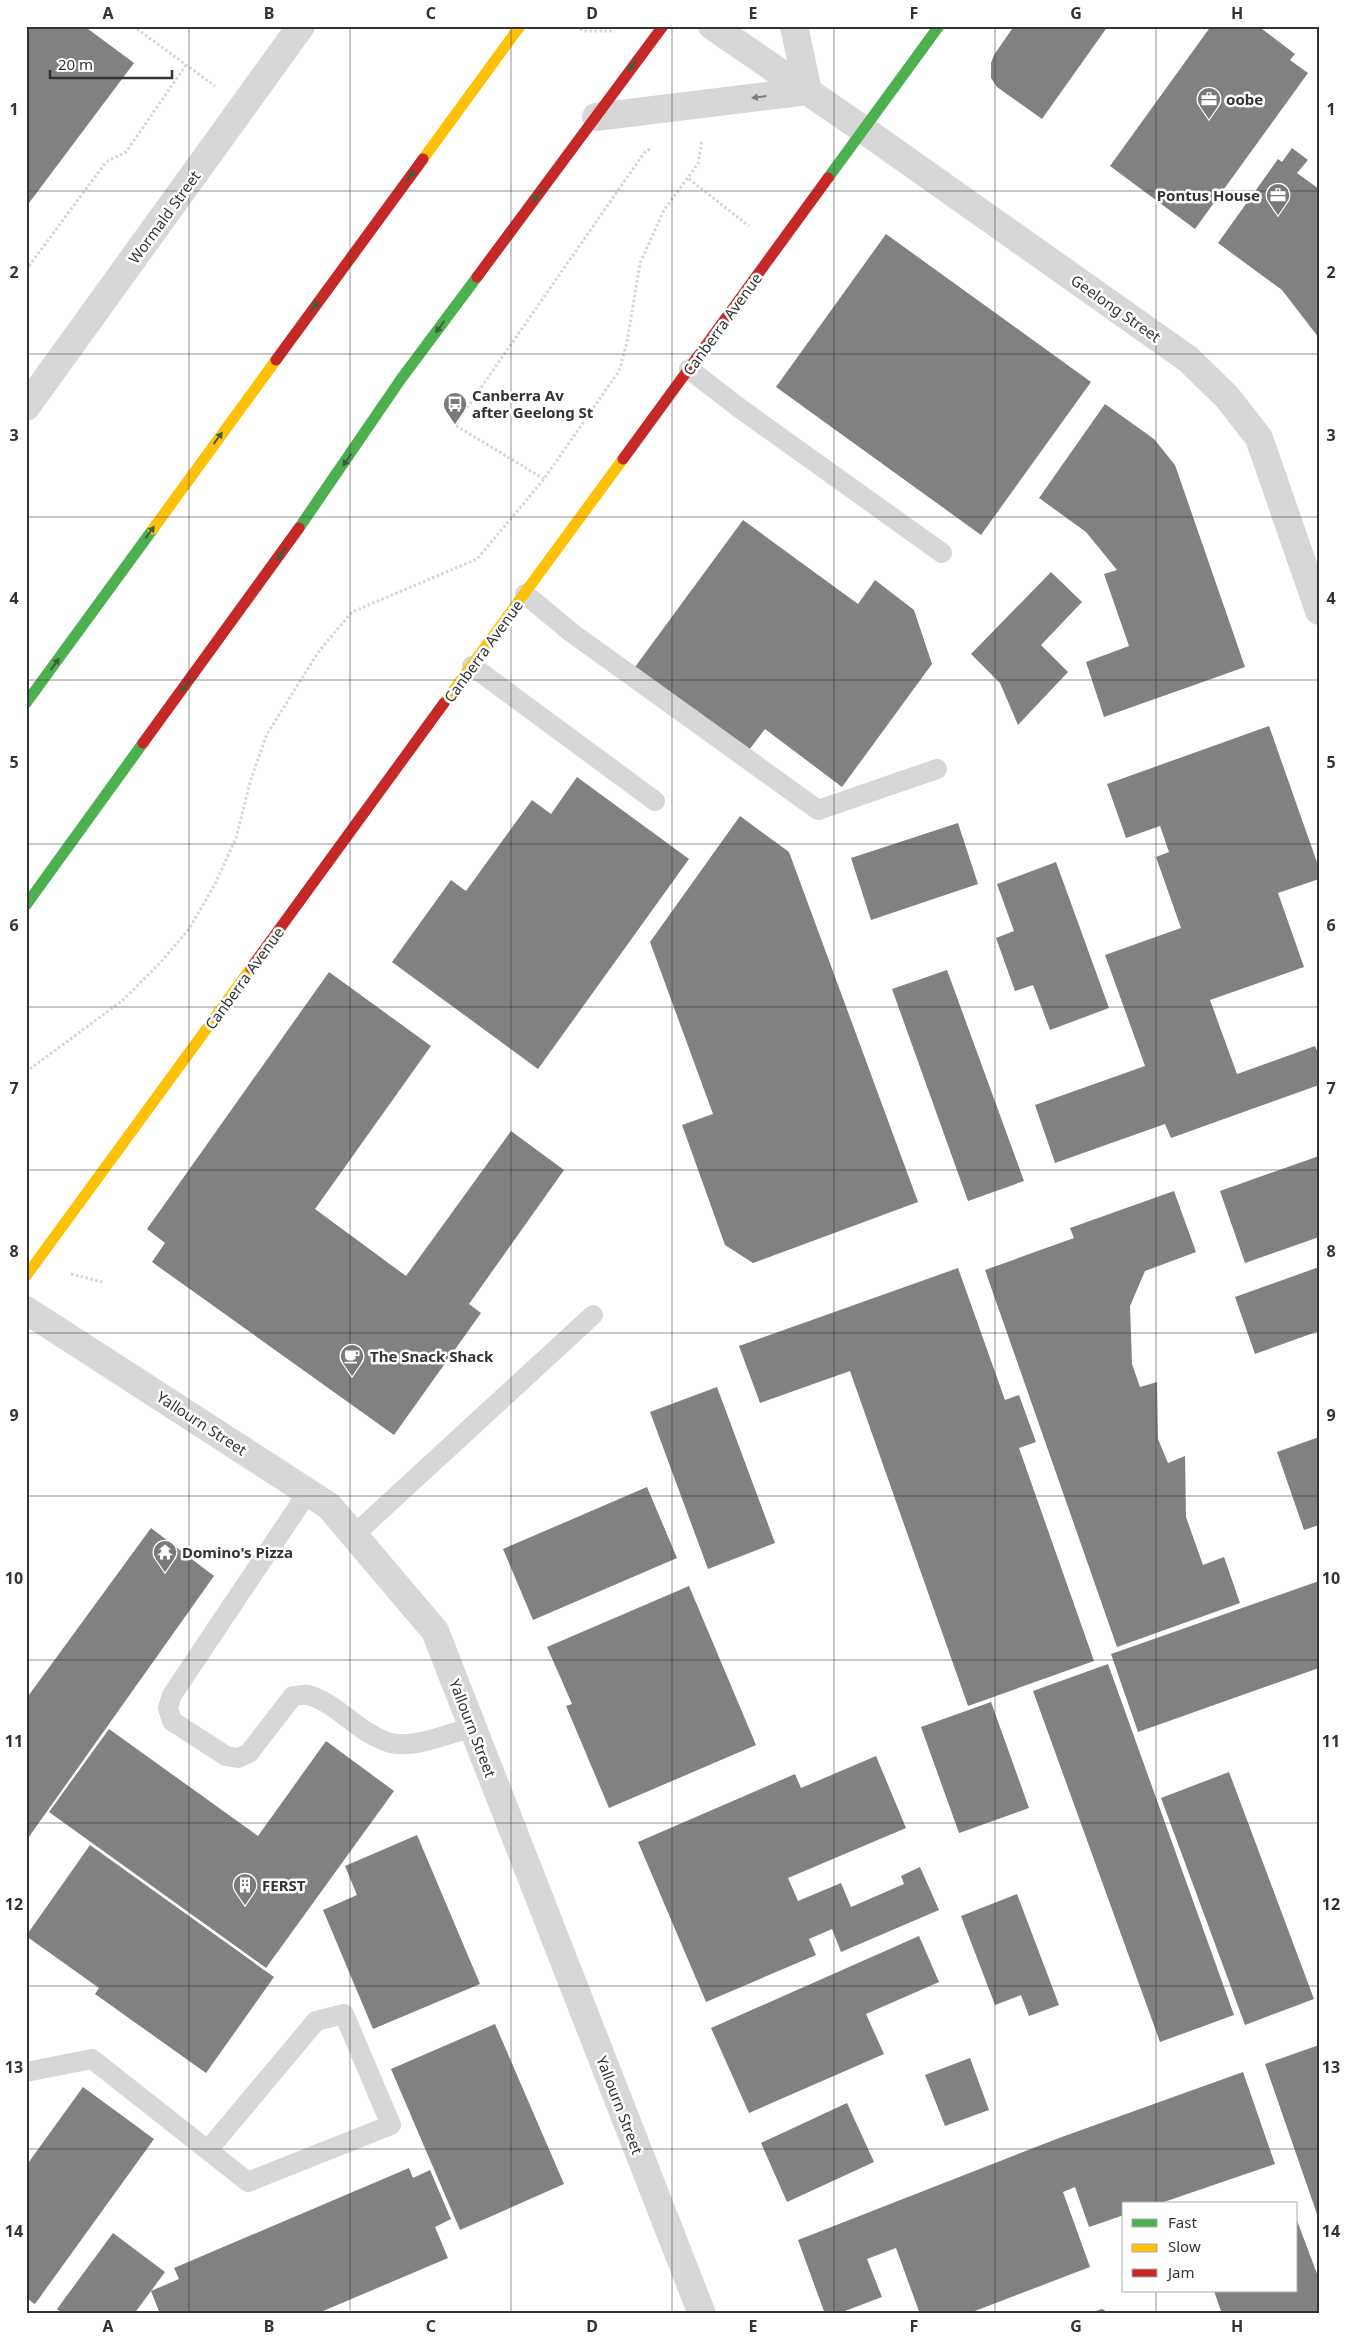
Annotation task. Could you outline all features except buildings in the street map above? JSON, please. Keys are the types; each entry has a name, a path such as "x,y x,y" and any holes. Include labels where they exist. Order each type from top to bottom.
{"main road":[{"path":"26,703 520,26"},
{"path":"498,56 531,26"},
{"path":"26,905 309,515 401,379 662,26"},
{"name":"Canberra Avenue","path":"26,1276 939,26"},
{"path":"26,884 88,820"}],"street":[{"name":"Wormald Street","path":"26,407 301,26"},
{"name":"Geelong Street","path":"712,26 864,130 1188,359 1227,396 1259,438 1319,610"},
{"path":"596,116 808,91 794,26"},
{"name":"Yallourn Street","path":"26,1310 329,1506 435,1631 702,2314"}],"lane":[{"path":"689,368 738,407 942,553"},
{"path":"525,594 572,633 818,810 937,769"},
{"path":"472,666 655,801"},
{"path":"354,1535 593,1315"},
{"path":"308,1492 172,1695 168,1708 172,1721 226,1756 238,1758 249,1753 293,1696 307,1695 319,1699 370,1734 391,1743 416,1743 473,1727"},
{"path":"26,2072 92,2059 248,2182 391,2125 344,2014 316,2021 208,2150"}],"path":[{"path":"133,26 243,107"},
{"path":"26,270 106,162 126,152 186,65"},
{"path":"26,1072 123,1000 161,962 189,929 214,884 236,838 251,779 267,734 319,651 352,612 477,559 544,478 619,371 627,342 640,263 664,210 689,179 698,164 703,134"},
{"path":"544,478 455,425 644,153 658,142"},
{"path":"689,179 778,248"}],"traffic: fast":[{"path":"828,178 939,26"},
{"path":"299,528 401,379 477,277"},
{"path":"26,703 153,529"},
{"path":"26,905 143,743"}],"traffic: slow":[{"path":"423,159 520,26"},
{"path":"153,529 276,360"},
{"path":"444,703 623,459"},
{"path":"26,1276 251,968"}],"traffic: jam":[{"path":"477,277 663,26"},
{"path":"276,360 423,159"},
{"path":"623,459 828,178"},
{"path":"143,743 299,528"},
{"path":"251,968 444,703"}],"place":[{"name":"oobe","path":"1209,120"},
{"name":"Pontus House","path":"1278,216"},
{"name":"Canberra Av after Geelong St","path":"455,425"},
{"name":"The Snack Shack","path":"352,1377"},
{"name":"Domino's Pizza","path":"165,1573"},
{"name":"FERST","path":"245,1906"}]}
